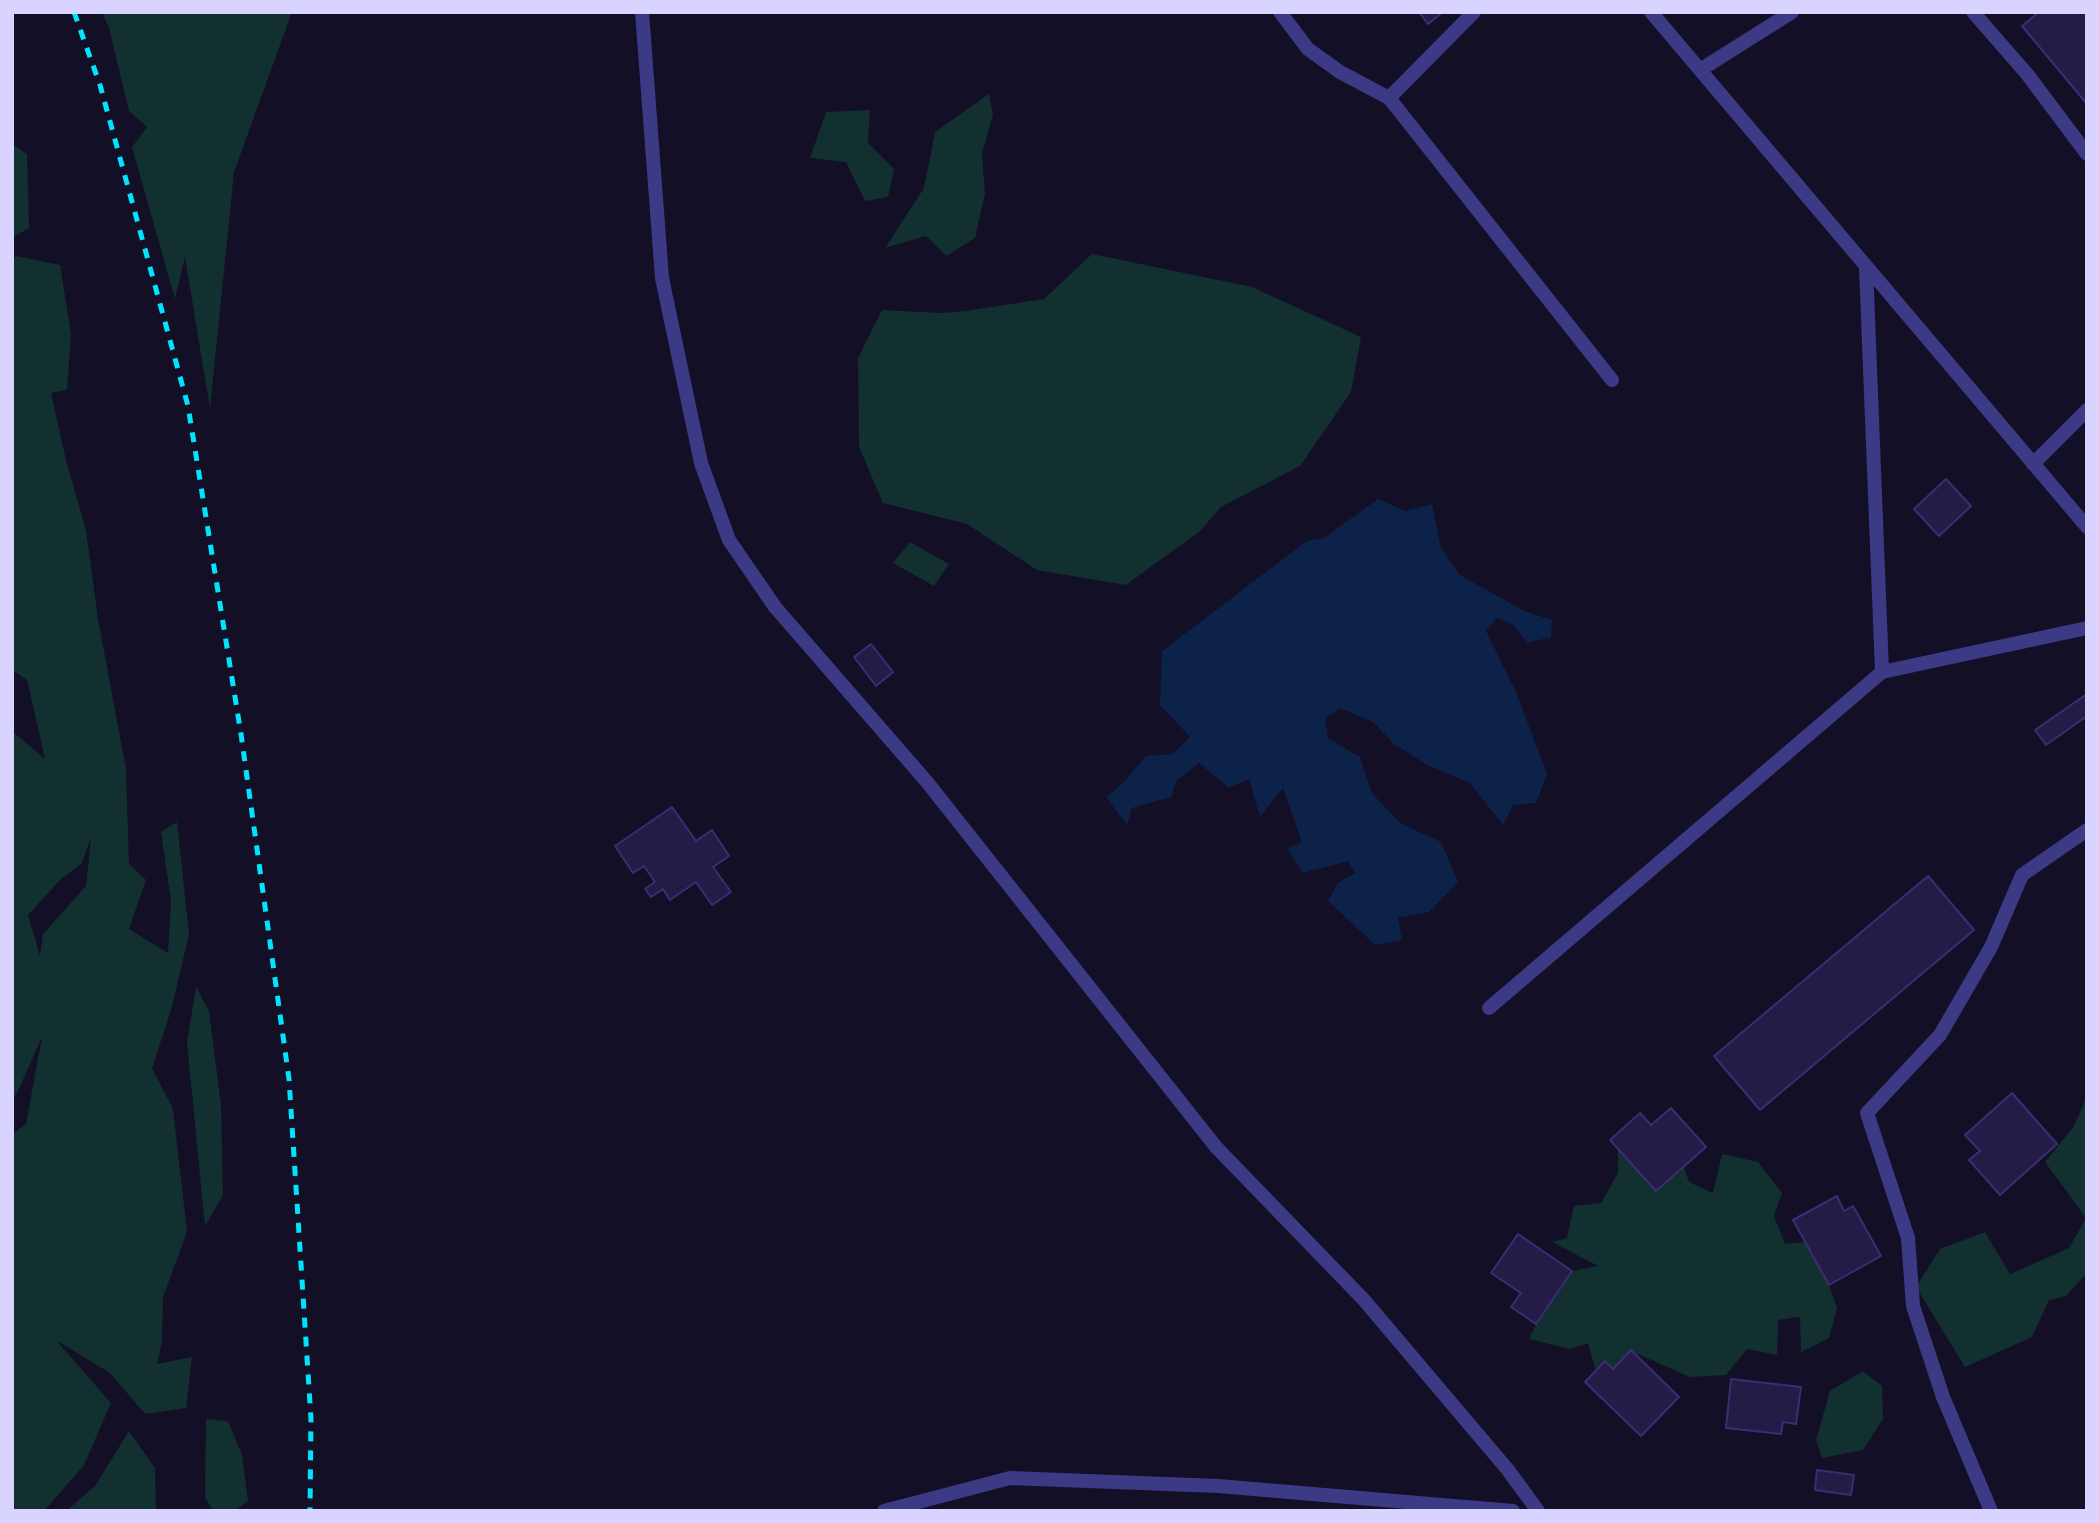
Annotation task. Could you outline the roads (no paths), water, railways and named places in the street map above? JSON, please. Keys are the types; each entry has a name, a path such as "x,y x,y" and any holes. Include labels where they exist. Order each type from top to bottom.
{"lane":[{"path":"642,12 662,278 701,463 729,540 775,607 927,782 1216,1147 1364,1300 1508,1470 1538,1511"},
{"path":"1280,12 1308,48 1340,72 1389,98 1612,380"},
{"path":"1389,98 1474,12"},
{"path":"1651,12 2087,527"},
{"path":"1700,70 1792,12"},
{"path":"1973,12 2027,74 2087,154"},
{"path":"1866,267 1882,672"},
{"path":"2034,464 2087,410"},
{"path":"1489,1008 1882,672 2087,628"},
{"path":"1991,1511 1943,1397 1913,1306 1908,1238 1867,1113 1940,1035 1991,947 2022,875 2087,830"},
{"path":"884,1511 1010,1478 1219,1486 1513,1511"}],"water":[{"path":"1378,499 1405,511 1432,504 1441,548 1460,575 1524,611 1552,620 1551,637 1528,643 1512,624 1497,618 1486,631 1516,692 1547,774 1536,803 1513,805 1503,825 1470,783 1429,766 1394,744 1373,722 1340,708 1325,718 1328,738 1360,757 1372,793 1400,823 1441,842 1458,882 1429,912 1398,918 1402,940 1375,945 1328,901 1338,883 1355,873 1348,861 1303,873 1287,848 1302,842 1283,788 1260,817 1249,779 1229,788 1199,763 1176,781 1171,797 1132,808 1127,825 1106,797 1122,784 1146,756 1173,754 1190,737 1160,705 1162,651 1307,541 1324,538"}],"railway":[{"path":"74,12 100,85 188,406 241,734 289,1079 311,1419 310,1511"}]}
